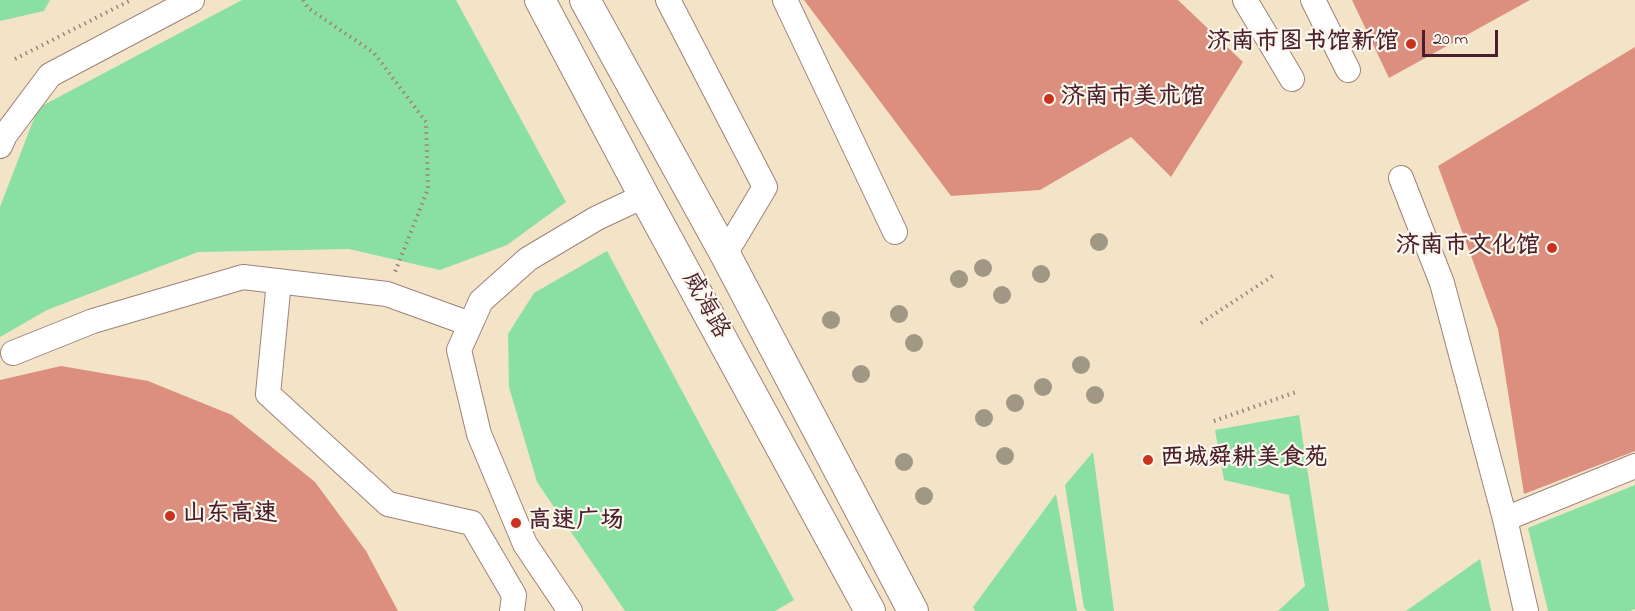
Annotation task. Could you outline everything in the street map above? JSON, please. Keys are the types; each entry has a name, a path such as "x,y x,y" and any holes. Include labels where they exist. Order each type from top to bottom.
{"main road":[{"name":"威海路","path":"540,0 865,609"},
{"name":"威海路","path":"586,0 724,254 913,611"}],"street":[{"path":"0,146 5,135 50,75 192,0"},
{"path":"668,0 765,187 724,254"},
{"path":"785,0 895,232"},
{"path":"1245,0 1292,79"},
{"path":"1313,0 1348,70"},
{"path":"1401,178 1442,283 1505,519 1526,611"},
{"path":"570,611 525,544 479,434 459,350 481,301 528,259 597,218 644,196"},
{"path":"13,353 93,321 243,277 387,294 470,324"},
{"path":"279,281 268,394 388,504 472,523 514,595 512,611"},
{"path":"1505,519 1635,466"},
{"path":"494,561 525,544"}],"path":[{"path":"15,59 131,0"},
{"path":"303,0 308,8 374,53 426,122 428,189 387,294"},
{"path":"1201,323 1274,275"},
{"path":"1214,422 1296,392"}],"green space":[{"path":"0,0 50,0 44,11 0,21"},
{"path":"242,0 456,0 566,202 507,245 440,270 349,249 198,252 47,310 0,337 0,207 38,108"},
{"path":"607,251 794,600 775,611 625,611 537,482 509,387 508,334 534,293"},
{"path":"1299,415 1329,611 1278,611 1305,586 1289,495 1224,480 1215,430"},
{"path":"1093,452 1114,611 1087,611 1084,608 1065,485"},
{"path":"1635,485 1635,609 1630,611 1548,611 1528,528"},
{"path":"1056,494 1077,611 975,611 973,607"},
{"path":"1480,559 1491,611 1406,611"}],"building":[{"name":"济南市美术馆","path":"804,0 1178,0 1243,62 1171,177 1131,137 1040,190 951,196"},
{"name":"济南市图书馆新馆","path":"1352,0 1530,0 1389,78"},
{"name":"济南市文化馆","path":"1635,47 1635,451 1524,494 1498,329 1438,166"},
{"name":"山东高速","path":"61,366 148,381 232,415 315,482 366,551 398,611 0,611 0,380"}],"place":[{"name":"济南市图书馆新馆","path":"1411,44"},
{"name":"济南市美术馆","path":"1049,99"},
{"name":"济南市文化馆","path":"1552,248"},
{"name":"西城舜耕美食苑","path":"1148,460"},
{"name":"山东高速","path":"170,516"},
{"name":"高速广场","path":"516,523"}]}
